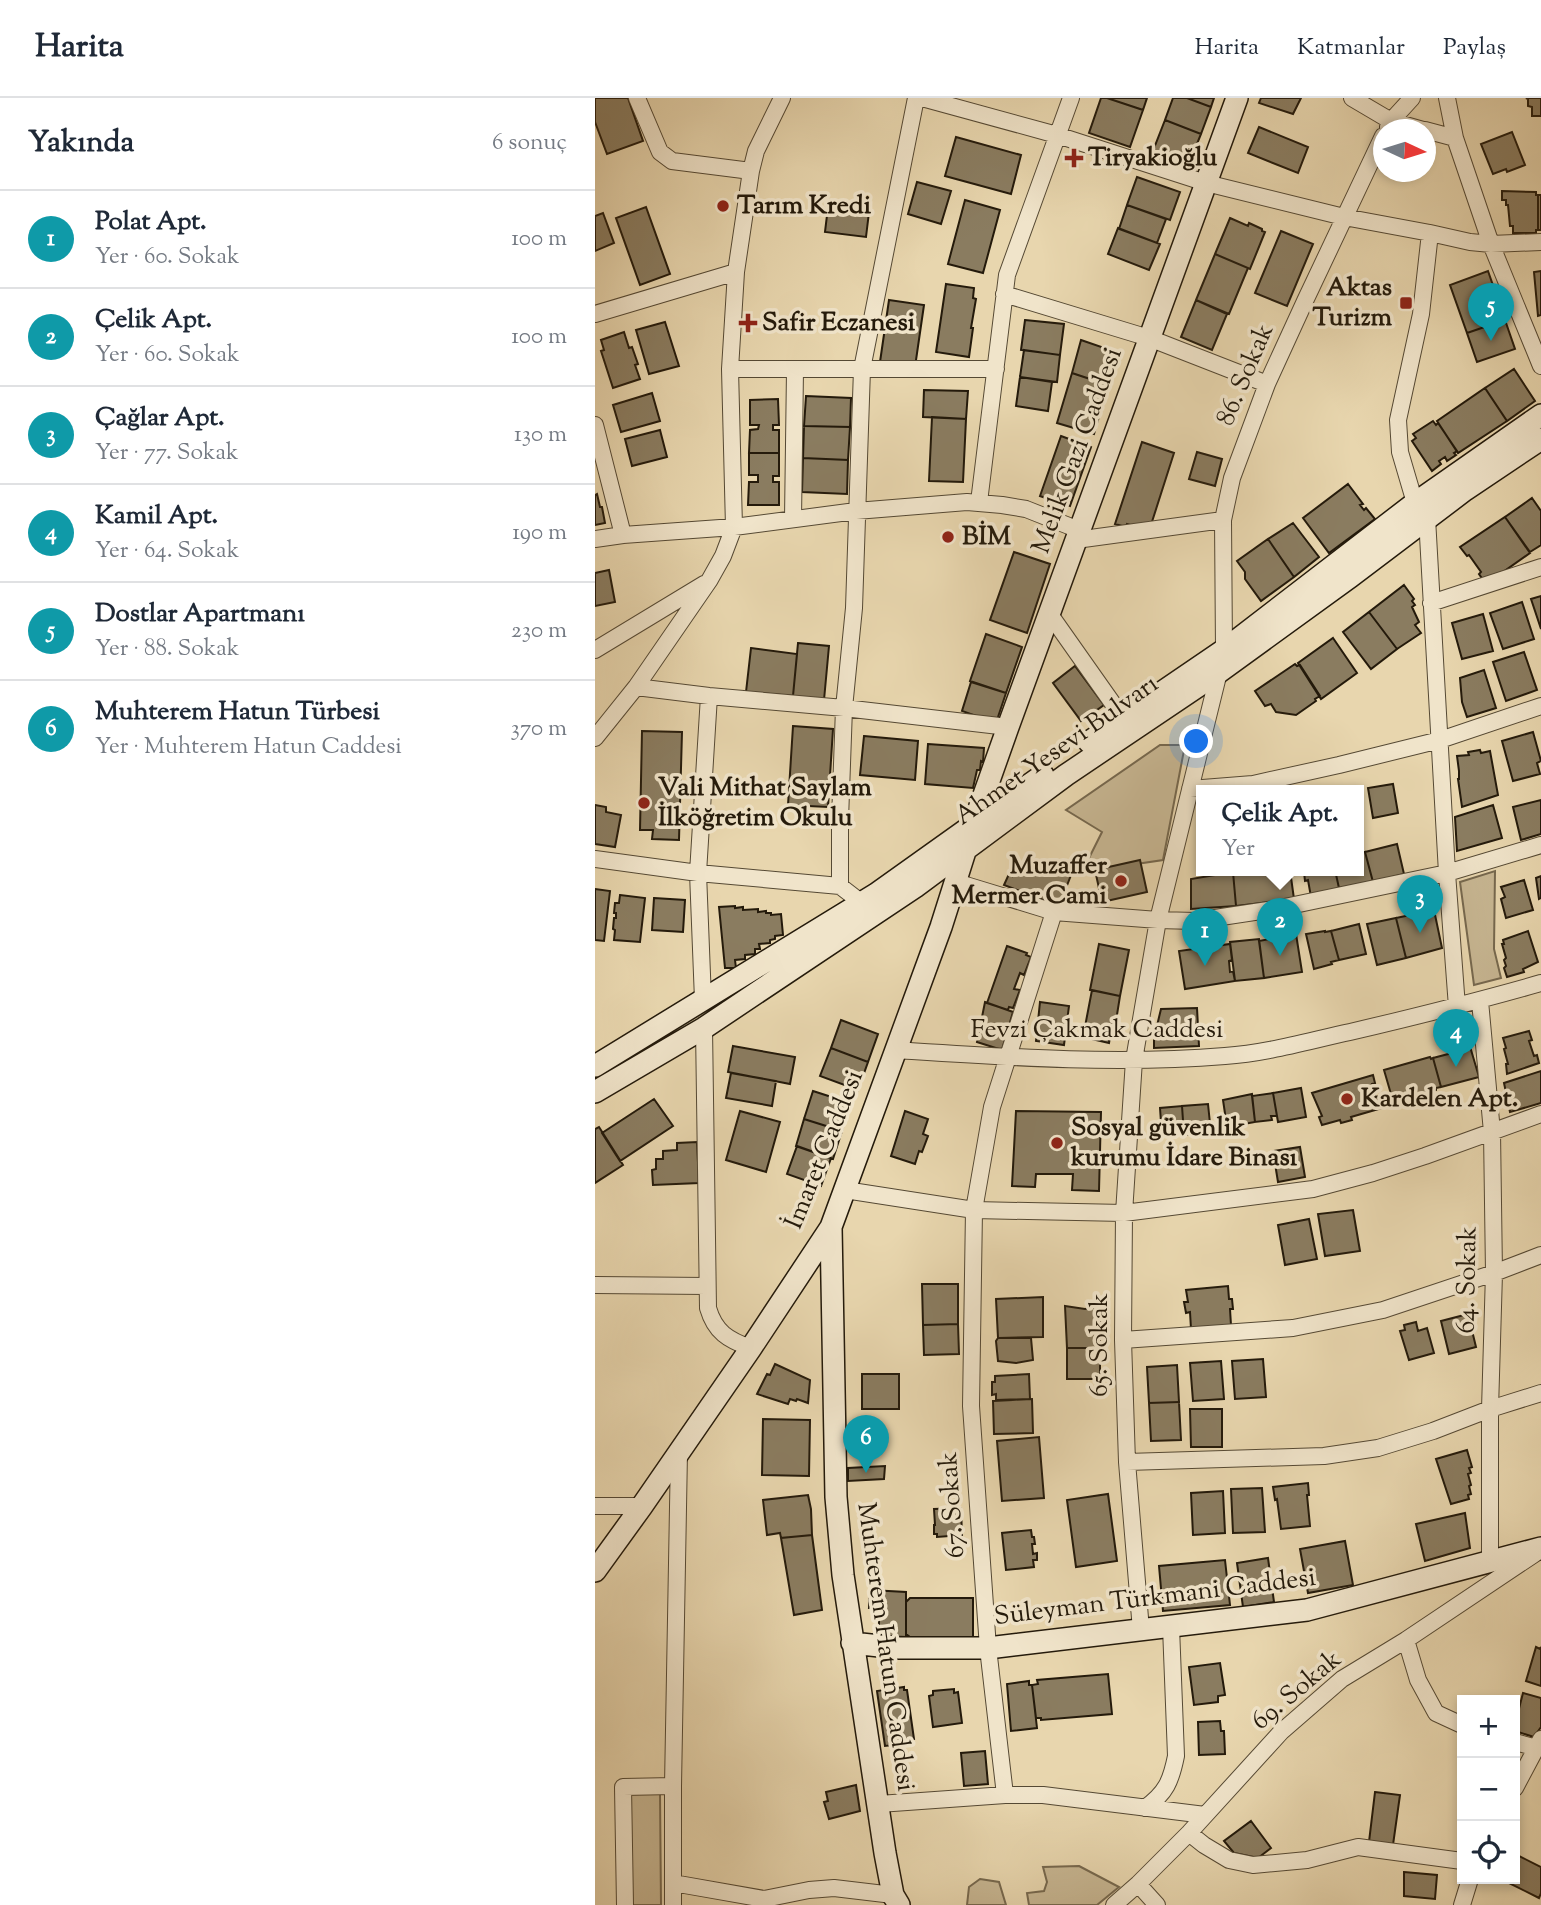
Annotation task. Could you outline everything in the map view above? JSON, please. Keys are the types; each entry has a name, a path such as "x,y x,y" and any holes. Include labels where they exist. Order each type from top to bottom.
{"street":[{"path":"637,98 664,156 672,161 751,171"},
{"path":"595,738 636,687 709,581 723,556 734,527 730,369 736,272 756,151 782,98"},
{"path":"840,886 844,708 854,608 862,369 916,98"},
{"path":"922,98 1057,135 1206,183 1344,217 1470,242 1541,242"},
{"path":"979,502 1007,275 1071,98"},
{"name":"Melik Gazi Caddesi","path":"974,823 1237,98"},
{"path":"1352,98 1376,119"},
{"name":"86. Sokak","path":"1395,119 1412,98"},
{"path":"1447,98 1455,138 1491,244 1541,366"},
{"path":"1436,133 1455,138"},
{"name":"86. Sokak","path":"1224,650 1223,520 1231,478 1267,384 1373,158"},
{"path":"1430,233 1420,314 1398,420 1400,452 1421,511 1431,603 1457,1007"},
{"path":"595,314 736,272"},
{"path":"1004,294 1149,338 1267,384"},
{"path":"730,369 996,369"},
{"path":"793,519 795,370"},
{"name":"Ahmet Yesevi Bulvarı","path":"595,1092 704,1028 915,887 1066,775 1219,672 1541,415"},
{"path":"595,425 624,535"},
{"name":"Ahmet Yesevi Bulvarı","path":"595,1066 862,903 1421,511 1465,490 1541,439"},
{"path":"595,539 734,527 856,511 979,502 1026,509 1078,535 1223,520"},
{"path":"1431,603 1541,567"},
{"path":"595,650 709,581"},
{"path":"1049,613 1123,718"},
{"name":"65. Sokak","path":"1142,1630 1128,1462 1123,1340 1124,1213 1134,1060 1158,920 1219,672"},
{"path":"636,687 1008,727"},
{"path":"703,999 698,873 709,696"},
{"path":"1232,785 1253,783 1440,740 1541,706"},
{"path":"1190,789 1196,788"},
{"name":"İmaret Caddesi","path":"595,1571 751,1348 831,1227 956,882 974,823"},
{"path":"956,882 1054,912 1195,921 1275,909 1447,873 1541,845"},
{"path":"595,859 698,873 840,886 862,903"},
{"name":"67. Sokak","path":"1005,1795 988,1648 971,1406 974,1210 992,1107 1054,912"},
{"name":"Fevzi Çakmak Caddesi","path":"895,1050 1007,1057 1134,1060 1225,1056 1279,1049 1457,1007 1541,983"},
{"name":"64. Sokak","path":"1480,1000 1492,1132 1494,1273 1490,1409 1490,1560"},
{"path":"704,1028 708,1308 712,1322 722,1333 736,1343 751,1348"},
{"path":"845,1190 974,1210 1124,1213 1313,1189 1373,1173 1541,1114"},
{"name":"Muhterem Hatun Caddesi","path":"831,1227 836,1497 842,1574 885,1853 896,1900"},
{"path":"1123,1340 1293,1328 1383,1310 1541,1255"},
{"path":"595,1286 707,1286"},
{"path":"1128,1462 1324,1456 1378,1448 1433,1432 1490,1409 1541,1393"},
{"path":"673,1905 679,1452"},
{"path":"595,1506 642,1506"},
{"name":"Süleyman Türkmani Caddesi","path":"852,1643 898,1648 988,1648 1307,1610 1490,1560 1541,1549"},
{"name":"69. Sokak","path":"1114,1905 1189,1833 1281,1732 1342,1679 1406,1640 1541,1549"},
{"path":"1145,1808 1157,1800 1166,1788 1172,1777 1176,1756 1171,1627"},
{"path":"1406,1640 1418,1680 1436,1713 1457,1724"},
{"path":"1520,1742 1539,1743 1520,1779"},
{"path":"625,1905 623,1787 673,1786"},
{"path":"879,1804 1043,1795 1205,1815"},
{"path":"1189,1833 1229,1860 1253,1865 1307,1860 1358,1847 1457,1860"},
{"path":"673,1883 764,1899 809,1889 834,1888 896,1900"},
{"path":"1138,1884 1157,1905"},
{"path":"1462,1905 1468,1884"}],"shaded area":[{"path":"1160,745 1185,745 1163,860 1082,872 1102,832 1066,810"},
{"path":"1495,871 1494,949 1501,978 1474,985 1460,882"},
{"path":"660,1792 661,1905 632,1905 630,1794"},
{"path":"1079,1866 1119,1887 1097,1905 1029,1905 1027,1893 1044,1891 1047,1882 1043,1867"},
{"path":"980,1879 999,1882 1006,1905 967,1905 969,1887"}],"building":[{"path":"595,98 628,98 643,141 607,154 595,122"},
{"path":"1101,98 1143,110 1130,147 1089,133"},
{"path":"1107,98 1147,98 1143,110"},
{"path":"1173,98 1187,98 1211,107 1201,134 1165,120"},
{"path":"1187,98 1214,98 1211,107"},
{"path":"1261,98 1301,98 1293,114 1259,103"},
{"path":"1526,98 1541,98 1541,116 1532,116 1532,107 1528,106"},
{"path":"1165,120 1201,134 1186,171 1151,156"},
{"path":"1259,127 1308,147 1298,173 1248,153"},
{"path":"1512,132 1525,165 1493,174 1481,144"},
{"path":"956,137 1021,155 1011,194 945,176"},
{"path":"1137,177 1180,192 1170,220 1127,205"},
{"path":"917,182 951,191 941,224 908,214"},
{"path":"1502,191 1536,192 1536,233 1513,233 1508,205 1506,200 1502,200"},
{"path":"1538,195 1541,195 1541,230 1538,230"},
{"path":"965,200 1000,210 983,273 948,264"},
{"path":"1127,205 1166,219 1157,243 1119,229"},
{"path":"646,207 670,274 640,285 616,218"},
{"path":"828,207 869,212 866,237 825,232"},
{"path":"603,213 614,243 595,251 595,216"},
{"path":"1230,218 1248,226 1249,223 1265,232 1250,269 1215,254"},
{"path":"1118,228 1160,244 1149,270 1108,254"},
{"path":"1281,231 1313,244 1287,306 1255,293"},
{"path":"1215,254 1248,268 1229,314 1196,300"},
{"path":"1488,271 1505,320 1467,333 1450,285"},
{"path":"1541,271 1541,315 1538,316 1534,272"},
{"path":"946,284 974,288 973,298 976,299 969,357 936,352"},
{"path":"889,300 924,305 915,367 880,362"},
{"path":"1196,300 1227,314 1212,350 1181,337"},
{"path":"1025,320 1064,324 1060,355 1021,350"},
{"path":"1505,320 1515,349 1477,362 1467,333"},
{"path":"665,322 679,366 649,374 636,330"},
{"path":"624,332 638,364 635,365 640,379 613,388 601,351 604,350 601,340"},
{"path":"1081,340 1119,353 1108,385 1072,373"},
{"path":"1024,350 1060,355 1057,382 1020,377"},
{"path":"1514,369 1535,401 1507,421 1485,388"},
{"path":"1072,373 1108,385 1094,434 1057,423"},
{"path":"1020,377 1052,382 1048,411 1016,406"},
{"path":"1485,388 1507,421 1458,453 1437,421"},
{"path":"924,390 968,391 966,419 923,417"},
{"path":"652,393 660,421 621,432 613,405"},
{"path":"806,396 851,398 850,427 804,426"},
{"path":"778,399 779,425 773,425 773,430 779,430 779,453 749,453 750,430 758,429 759,425 750,425 750,400"},
{"path":"932,417 966,419 963,482 929,481"},
{"path":"1433,421 1436,425 1438,423 1457,451 1454,453 1456,455 1447,461 1445,457 1439,461 1441,464 1432,471 1412,441 1416,438 1413,434"},
{"path":"804,426 850,427 848,460 803,458"},
{"path":"660,430 667,457 632,466 625,439"},
{"path":"1061,436 1091,447 1070,506 1040,496"},
{"path":"1142,442 1174,453 1150,528 1127,524 1126,527 1115,524"},
{"path":"1197,452 1222,459 1215,486 1189,479"},
{"path":"749,453 779,453 779,476 773,476 773,482 779,482 779,505 748,505 749,482 758,482 758,475 749,475"},
{"path":"803,458 848,460 847,494 802,492"},
{"path":"1348,484 1363,504 1360,505 1375,519 1329,553 1303,518"},
{"path":"597,494 605,523 595,525 595,495"},
{"path":"1532,498 1541,511 1541,545 1530,552 1505,517"},
{"path":"1505,517 1530,553 1486,584 1479,574 1481,572 1460,547"},
{"path":"1293,523 1319,557 1294,577 1268,539"},
{"path":"1268,539 1294,577 1261,601 1245,579 1245,572 1237,561"},
{"path":"1014,552 1050,564 1027,633 990,620"},
{"path":"609,570 615,602 595,606 595,573"},
{"path":"1404,585 1414,599 1412,601 1415,605 1412,607 1419,622 1415,625 1421,633 1397,649 1369,612"},
{"path":"1541,596 1541,629 1531,599"},
{"path":"1522,602 1534,639 1503,649 1490,613"},
{"path":"1369,612 1397,649 1371,669 1343,632"},
{"path":"1483,614 1493,651 1462,659 1452,623"},
{"path":"986,634 1022,647 1006,693 970,681"},
{"path":"1333,638 1357,673 1321,699 1298,663"},
{"path":"798,643 829,646 824,700 793,696"},
{"path":"751,648 797,654 793,696 746,692"},
{"path":"1524,652 1537,690 1506,701 1493,662"},
{"path":"1295,664 1300,665 1320,696 1296,715 1276,712 1271,704 1265,706 1255,691"},
{"path":"1075,666 1104,705 1081,721 1053,683"},
{"path":"1484,670 1496,708 1467,717 1462,702 1460,678"},
{"path":"971,682 1006,693 996,723 962,711"},
{"path":"793,726 833,729 828,807 788,805"},
{"path":"642,731 682,732 679,840 652,839 653,830 640,830"},
{"path":"1533,732 1541,761 1537,763 1540,774 1513,781 1502,741"},
{"path":"864,736 918,741 915,780 860,775"},
{"path":"928,744 984,748 983,762 981,761 980,770 977,770 973,788 925,784"},
{"path":"1480,750 1481,753 1490,751 1498,795 1462,807 1457,756"},
{"path":"1393,784 1398,813 1373,818 1368,788"},
{"path":"1541,800 1541,834 1521,840 1513,807"},
{"path":"595,805 606,807 606,812 621,815 615,847 595,844"},
{"path":"1493,805 1502,838 1457,851 1455,817"},
{"path":"1397,844 1404,874 1373,882 1365,852"},
{"path":"1364,852 1373,882 1339,888 1336,876 1364,876"},
{"path":"1026,857 1071,875 1059,906 1004,885 1009,874 1017,874"},
{"name":"Muzaffer Mermer Cami","path":"1140,860 1147,892 1102,902 1095,870"},
{"path":"1233,876 1291,876 1294,899 1236,906"},
{"path":"1233,876 1236,906 1191,909 1191,879"},
{"path":"1304,876 1336,876 1339,888 1311,897 1308,880 1305,881"},
{"path":"1541,876 1541,898 1539,899 1536,878"},
{"path":"1524,880 1533,910 1506,918 1501,899 1505,897 1501,887"},
{"path":"595,889 610,891 604,941 595,940"},
{"path":"620,895 645,898 640,942 614,940 615,903 619,903"},
{"path":"654,898 685,900 683,932 652,930"},
{"path":"719,907 743,907 743,910 766,911 771,915 781,914 783,935 775,936 770,943 759,944 760,949 755,949 755,954 735,960 736,968 725,968"},
{"path":"1434,910 1442,948 1406,958 1396,918"},
{"path":"1396,918 1406,958 1377,965 1367,924"},
{"path":"1359,924 1366,954 1339,960 1331,931"},
{"path":"1331,931 1339,960 1314,969 1306,934"},
{"path":"1528,931 1538,962 1523,969 1524,972 1507,977 1503,940"},
{"path":"1296,934 1302,972 1264,978 1259,941"},
{"path":"1259,939 1264,978 1235,981 1230,942"},
{"path":"1099,944 1129,950 1120,996 1090,990"},
{"path":"1230,944 1230,972 1233,971 1235,981 1185,989 1179,951"},
{"path":"1007,946 1031,957 1024,975 1020,973 1014,989 1020,990 1013,1008 1009,1007 1008,1010 987,1003"},
{"path":"1092,990 1120,996 1109,1043 1083,1037"},
{"path":"985,1002 1013,1012 1002,1050 977,1042"},
{"path":"1040,1002 1069,1006 1064,1045 1036,1041"},
{"path":"1197,1008 1199,1046 1154,1048 1161,1009"},
{"path":"841,1020 878,1034 868,1062 831,1048"},
{"path":"1529,1031 1532,1040 1529,1041 1539,1063 1507,1074 1503,1038"},
{"path":"1469,1043 1479,1077 1441,1087 1433,1058 1452,1053 1450,1048"},
{"path":"733,1046 795,1057 790,1084 728,1072"},
{"path":"831,1048 868,1062 858,1090 820,1076"},
{"path":"1433,1058 1441,1087 1411,1096 1411,1099 1393,1101 1384,1070"},
{"path":"1541,1071 1541,1103 1510,1112 1504,1083"},
{"path":"731,1073 776,1081 772,1106 726,1098"},
{"name":"Kardelen Apt.","path":"1373,1075 1375,1097 1379,1096 1382,1108 1351,1117 1352,1120 1322,1125 1319,1117 1322,1116 1312,1093"},
{"path":"1301,1088 1306,1117 1278,1122 1273,1093"},
{"path":"813,1091 850,1103 842,1131 804,1119"},
{"path":"1273,1093 1277,1116 1271,1116 1272,1120 1255,1122 1252,1096"},
{"path":"1252,1094 1255,1122 1227,1127 1223,1100"},
{"path":"654,1099 673,1126 620,1161 602,1133"},
{"path":"1208,1104 1211,1133 1184,1135 1182,1106"},
{"path":"1182,1106 1184,1135 1162,1137 1160,1108"},
{"path":"740,1111 780,1122 766,1172 726,1160"},
{"path":"905,1111 928,1119 923,1134 928,1136 915,1164 891,1156"},
{"name":"Sosyal güvenlik kurumu İdare Binası","path":"1016,1111 1101,1112 1099,1191 1072,1190 1073,1174 1036,1174 1035,1187 1012,1186"},
{"path":"804,1119 842,1131 833,1159 796,1146"},
{"path":"599,1127 623,1165 595,1183 595,1129"},
{"path":"697,1142 699,1183 653,1185 652,1170 656,1169 656,1159 663,1159 663,1151 677,1150 677,1143"},
{"path":"797,1146 831,1158 821,1186 787,1174"},
{"path":"1300,1147 1305,1177 1278,1182 1273,1151"},
{"path":"1353,1210 1360,1251 1325,1256 1318,1214"},
{"path":"1309,1219 1317,1259 1285,1265 1278,1225"},
{"path":"922,1284 958,1284 958,1324 923,1325"},
{"path":"1228,1286 1233,1309 1230,1309 1231,1325 1191,1329 1190,1312 1186,1313 1184,1302 1188,1302 1186,1290"},
{"path":"1043,1297 1043,1337 998,1338 996,1299"},
{"path":"1065,1306 1085,1309 1100,1307 1100,1348 1067,1348"},
{"path":"1468,1314 1476,1347 1449,1354 1441,1321"},
{"path":"1416,1322 1418,1331 1427,1328 1434,1353 1409,1360 1400,1331 1405,1330 1404,1325"},
{"path":"958,1324 959,1354 924,1355 923,1325"},
{"path":"998,1338 1031,1338 1033,1360 1016,1363 998,1361"},
{"path":"1067,1348 1100,1348 1100,1379 1067,1379"},
{"path":"1263,1359 1266,1397 1235,1399 1232,1361"},
{"path":"1221,1361 1224,1399 1193,1401 1190,1363"},
{"path":"775,1364 810,1380 808,1403 790,1399 788,1404 757,1394"},
{"path":"1177,1365 1179,1402 1149,1403 1147,1367"},
{"path":"862,1374 899,1374 899,1409 862,1409"},
{"path":"1029,1374 1030,1399 996,1400 996,1394 992,1395 995,1376"},
{"path":"1032,1399 1033,1433 994,1434 993,1401"},
{"path":"1179,1402 1181,1440 1151,1441 1149,1403"},
{"path":"1190,1409 1222,1409 1222,1447 1191,1447"},
{"path":"763,1419 810,1420 809,1476 762,1475"},
{"path":"1039,1437 1044,1498 1002,1501 997,1441"},
{"path":"1467,1450 1472,1467 1469,1468 1471,1473 1468,1474 1471,1494 1468,1495 1469,1499 1451,1504 1436,1459"},
{"path":"885,1466 884,1479 848,1481 848,1468"},
{"path":"1308,1483 1310,1526 1281,1529 1273,1487"},
{"path":"1262,1488 1265,1532 1233,1533 1231,1489"},
{"path":"1223,1491 1225,1533 1193,1535 1191,1493"},
{"path":"1108,1494 1117,1561 1076,1567 1067,1500"},
{"path":"808,1495 812,1535 781,1538 780,1533 767,1535 763,1500"},
{"path":"961,1508 962,1535 937,1537 937,1534 934,1534 934,1509"},
{"path":"1465,1513 1470,1548 1425,1561 1416,1524"},
{"path":"1031,1530 1035,1544 1032,1544 1033,1554 1037,1553 1037,1560 1033,1560 1034,1567 1006,1570 1002,1533"},
{"path":"812,1535 822,1610 794,1615 781,1538"},
{"path":"1345,1541 1353,1585 1308,1593 1300,1549"},
{"path":"1268,1558 1274,1602 1243,1607 1237,1563"},
{"path":"1225,1560 1230,1605 1163,1611 1159,1566"},
{"path":"870,1590 906,1592 906,1637 879,1636 879,1620 875,1620 872,1608 869,1608"},
{"path":"910,1598 973,1598 973,1637 910,1637 906,1634 906,1602"},
{"path":"1536,1647 1541,1647 1541,1686 1526,1681"},
{"path":"1220,1663 1225,1695 1218,1696 1218,1702 1194,1705 1189,1667"},
{"path":"1108,1674 1112,1714 1041,1720 1036,1718 1032,1685 1038,1684 1037,1680"},
{"path":"1029,1681 1029,1685 1032,1685 1037,1728 1011,1731 1007,1684"},
{"path":"904,1687 904,1690 907,1690 914,1739 910,1740 910,1743 885,1746 877,1691"},
{"path":"954,1689 954,1693 958,1692 962,1723 933,1727 929,1696 933,1695 933,1691"},
{"path":"1523,1693 1541,1698 1541,1727 1534,1737 1520,1733 1520,1705"},
{"path":"1220,1721 1221,1731 1224,1731 1225,1754 1199,1755 1198,1722"},
{"path":"985,1751 988,1784 964,1786 961,1753"},
{"path":"856,1785 860,1811 829,1819 824,1802 828,1801 826,1792"},
{"path":"1375,1792 1400,1795 1393,1845 1369,1842"},
{"path":"1251,1821 1271,1848 1258,1858 1234,1853 1224,1841"},
{"path":"1520,1856 1541,1867 1539,1898 1511,1884 1520,1884"},
{"path":"1404,1872 1437,1875 1435,1899 1404,1896"}],"place":[{"name":"Tiryakioğlu","path":"1074,158"},
{"name":"Tarım Kredi","path":"723,206"},
{"name":"Aktas Turizm","path":"1406,303"},
{"name":"Safir Eczanesi","path":"748,323"},
{"name":"Dostlar Apartmanı","path":"1491,341"},
{"name":"BİM","path":"948,537"},
{"name":"Vali Mithat Saylam İlköğretim Okulu","path":"644,803"},
{"name":"Muzaffer Mermer Cami","path":"1121,881"},
{"name":"Çağlar Apt.","path":"1420,933"},
{"name":"Çelik Apt.","path":"1280,956"},
{"name":"Polat Apt.","path":"1205,966"},
{"name":"Kamil Apt.","path":"1456,1067"},
{"name":"Kardelen Apt.","path":"1347,1099"},
{"name":"Sosyal güvenlik kurumu İdare Binası","path":"1057,1143"},
{"name":"Muhterem Hatun Türbesi","path":"866,1473"}]}
